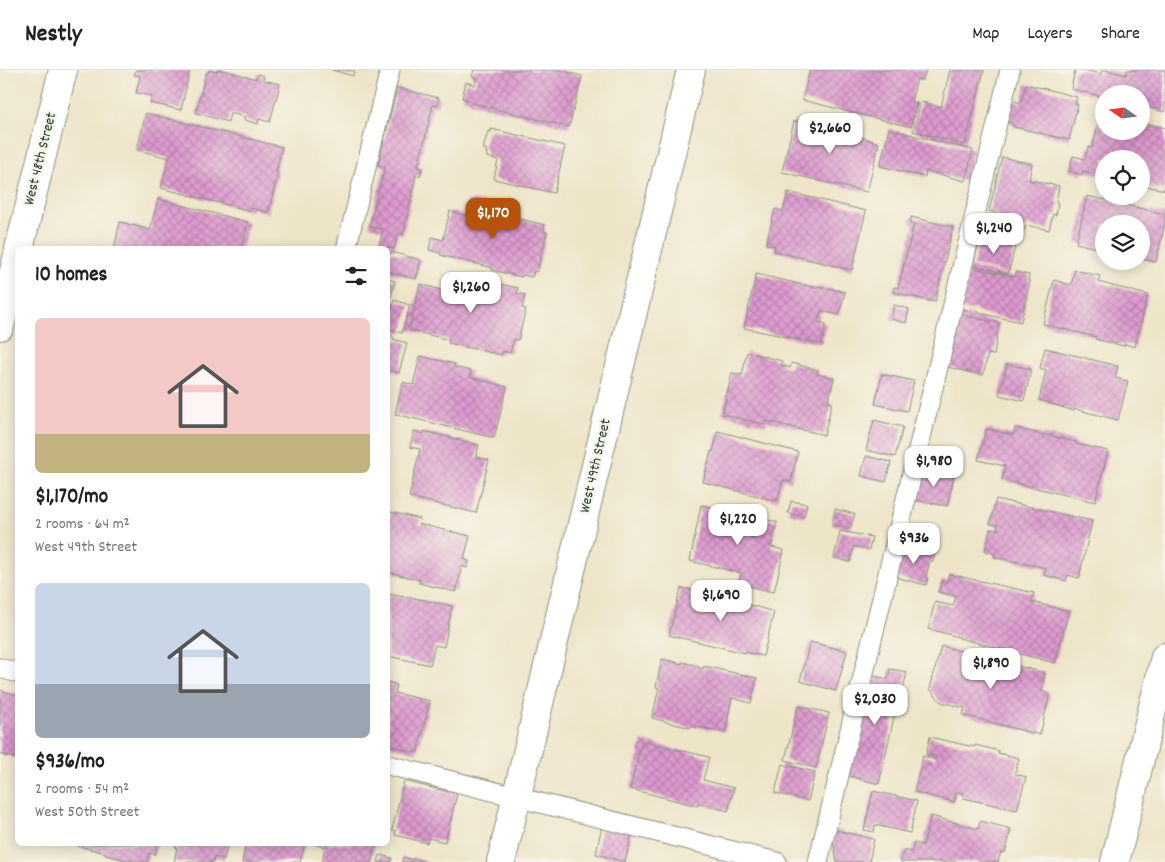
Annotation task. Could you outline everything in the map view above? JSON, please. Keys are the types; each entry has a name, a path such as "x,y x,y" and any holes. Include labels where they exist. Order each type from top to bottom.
{"street":[{"name":"West 48th Street","path":"20,246 63,70"},
{"name":"West 49th Street","path":"501,862 690,70"},
{"path":"0,326 15,267"},
{"path":"1115,862 1165,657"}],"lane":[{"path":"347,246 390,70"},
{"path":"818,862 1010,70"},
{"path":"0,668 15,672"},
{"path":"390,765 777,862"}],"building":[{"path":"136,70 190,70 181,110 150,103 152,96 136,93 140,76 134,75"},
{"path":"209,70 217,72 217,70 223,70 256,79 258,74 264,76 263,80 280,84 270,122 259,119 258,124 244,120 245,117 230,113 228,122 196,113 206,73"},
{"path":"332,70 354,70 353,76"},
{"path":"474,70 560,70 582,76 569,127 471,103 471,101 462,98 466,82 475,85 476,78 472,76"},
{"path":"810,70 926,70 923,80 917,79 911,102 917,103 911,127 802,100"},
{"path":"950,70 984,70 965,145 913,131 921,102 941,107"},
{"path":"1075,70 1101,74 1102,70 1106,70 1126,75 1127,70 1165,70 1165,112 1150,108 1150,85 1095,85 1095,95 1071,89"},
{"path":"1026,84 1077,97 1075,104 1078,104 1069,140 1014,127 1012,123 1006,122 1012,100 1021,103"},
{"path":"397,88 439,98 437,106 433,105 418,167 422,168 420,176 416,175 403,235 398,233 394,249 390,248 390,246 379,245 383,230 369,226 385,167 378,165"},
{"path":"146,113 282,147 268,213 252,208 251,211 161,188 169,158 137,150"},
{"path":"808,118 853,129 852,134 879,143 867,192 782,172 794,121 807,124"},
{"path":"1150,125 1165,128 1165,190 1150,187 1150,150 1095,150 1095,174 1083,171 1082,175 1069,171 1073,156 1085,159 1088,147 1092,148 1095,136 1095,140 1150,140"},
{"path":"491,129 565,146 554,193 494,179 498,160 487,157 486,149 483,149 488,131 491,132"},
{"path":"889,129 973,150 965,181 926,171 925,177 880,166"},
{"path":"1002,157 1032,164 1029,180 1059,186 1056,215 1053,214 1049,230 1026,225 1024,231 994,225 997,213 989,211"},
{"path":"788,192 866,211 852,270 774,251 775,246 766,244 775,209 783,211"},
{"path":"1087,196 1095,198 1095,205 1126,205 1165,214 1165,223 1156,262 1150,261 1150,215 1095,215 1095,248 1076,243"},
{"path":"158,199 248,222 242,246 115,246 120,222 150,230"},
{"path":"471,200 497,206 496,213 545,225 544,231 547,232 537,272 534,271 532,277 522,275 522,277 492,270 493,268 440,255 441,253 429,250 432,237 443,240 450,211 467,216"},
{"path":"911,217 953,227 935,302 893,292 894,287 898,288 914,224 910,224"},
{"path":"981,235 1016,244 1008,274 973,265"},
{"path":"391,252 421,260 416,279 390,272"},
{"path":"970,267 1015,277 1016,272 1029,275 1028,281 1030,281 1021,322 979,313 979,311 971,309 971,311 959,308"},
{"path":"1075,270 1100,276 1098,282 1148,295 1135,347 1095,339 1096,337 1043,324 1054,280 1071,285"},
{"path":"456,274 518,288 517,293 525,295 522,308 526,309 518,340 514,339 510,353 503,351 501,355 448,343 449,340 409,330 420,284 452,293"},
{"path":"756,274 817,288 818,286 845,292 839,315 821,311 818,322 826,324 821,344 744,328"},
{"path":"390,280 395,281 390,301"},
{"path":"394,300 410,305 402,333 390,330 390,315"},
{"path":"894,305 909,309 906,323 891,319"},
{"path":"958,314 999,323 994,355 988,354 983,375 947,367"},
{"path":"390,335 393,336 393,339 407,343 399,373 390,371"},
{"path":"1045,348 1118,366 1115,378 1128,381 1118,420 1075,409 1074,411 1039,400 1046,370 1040,368"},
{"path":"747,352 782,361 781,365 790,368 791,363 818,370 817,374 834,378 828,402 832,403 824,435 767,421 766,425 722,414 732,373 742,375"},
{"path":"420,356 455,364 454,367 471,371 470,377 507,387 494,438 395,414 403,382 413,385"},
{"path":"1007,364 1031,369 1024,401 999,395"},
{"path":"882,374 914,381 907,411 875,404"},
{"path":"874,420 903,427 895,457 866,450"},
{"path":"1015,428 1108,451 1095,502 1002,480 1005,466 978,460 986,429 1013,435"},
{"path":"414,431 424,434 424,431 479,445 476,457 489,460 476,513 409,497 420,449 410,447"},
{"path":"718,431 798,452 791,482 783,480 777,501 703,482"},
{"path":"866,456 891,462 886,482 861,476"},
{"path":"921,470 954,477 947,506 915,500"},
{"path":"996,499 1092,521 1079,578 1068,575 1066,581 1044,575 1046,568 994,557 995,554 985,551 990,529 997,530 998,525 990,524"},
{"path":"791,501 807,504 804,517 788,513"},
{"path":"701,505 777,522 771,547 784,550 774,592 739,584 741,573 690,561"},
{"path":"835,509 855,514 850,529 832,524"},
{"path":"391,512 420,519 419,524 470,536 464,559 469,561 467,568 462,566 456,592 419,583 420,580 390,572"},
{"path":"840,531 872,537 869,550 854,546 850,562 834,558"},
{"path":"903,546 935,554 933,561 930,561 926,585 895,577"},
{"path":"949,574 1034,593 1031,602 1069,611 1055,663 928,629 935,602 953,606 956,596 938,592 942,580 947,581"},
{"path":"681,588 733,598 733,600 774,612 763,656 669,635"},
{"path":"390,594 452,606 444,647 435,645 430,665 390,656"},
{"path":"810,642 847,651 836,691 800,681"},
{"path":"941,646 1045,673 1042,691 1050,694 1040,735 963,715 965,708 941,702 930,689"},
{"path":"662,659 699,666 699,668 703,669 704,666 757,678 751,703 732,698 725,732 691,726 690,728 652,718 659,688 656,687"},
{"path":"890,669 907,672 898,709 896,708 879,784 845,775 870,675 888,679"},
{"path":"390,683 397,685 395,693 430,701 417,753 390,746"},
{"path":"0,690 15,694 15,758 0,754"},
{"path":"798,706 829,713 816,768 785,760"},
{"path":"930,737 974,747 975,745 1019,758 1015,774 1026,777 1017,810 963,798 964,794 956,792 954,802 914,792 923,756 935,759 936,756 926,754"},
{"path":"642,741 709,757 703,780 734,788 728,811 698,803 698,806 630,789"},
{"path":"782,764 815,772 808,801 775,793"},
{"path":"404,781 457,794 445,842 428,838 427,843 395,835 396,831 392,830"},
{"path":"873,791 917,801 910,833 875,825 874,832 864,830"},
{"path":"931,816 978,829 980,821 1011,829 1005,853 1001,852 998,862 901,862 904,850 912,852 914,843 923,845"},
{"path":"602,825 632,833 625,862 596,854"},
{"path":"831,829 874,839 869,862 837,862"},
{"path":"78,846 157,846 155,855 149,853 147,862 137,862 105,855 106,853"},
{"path":"227,846 224,859 214,857 213,862 174,862 177,847 175,847"},
{"path":"246,846 304,846 300,862 242,862"},
{"path":"321,846 375,846 371,862 322,862 325,847"},
{"path":"380,855 392,858 391,862 378,862"},
{"path":"403,857 413,860 413,858 427,862 402,862"}]}
